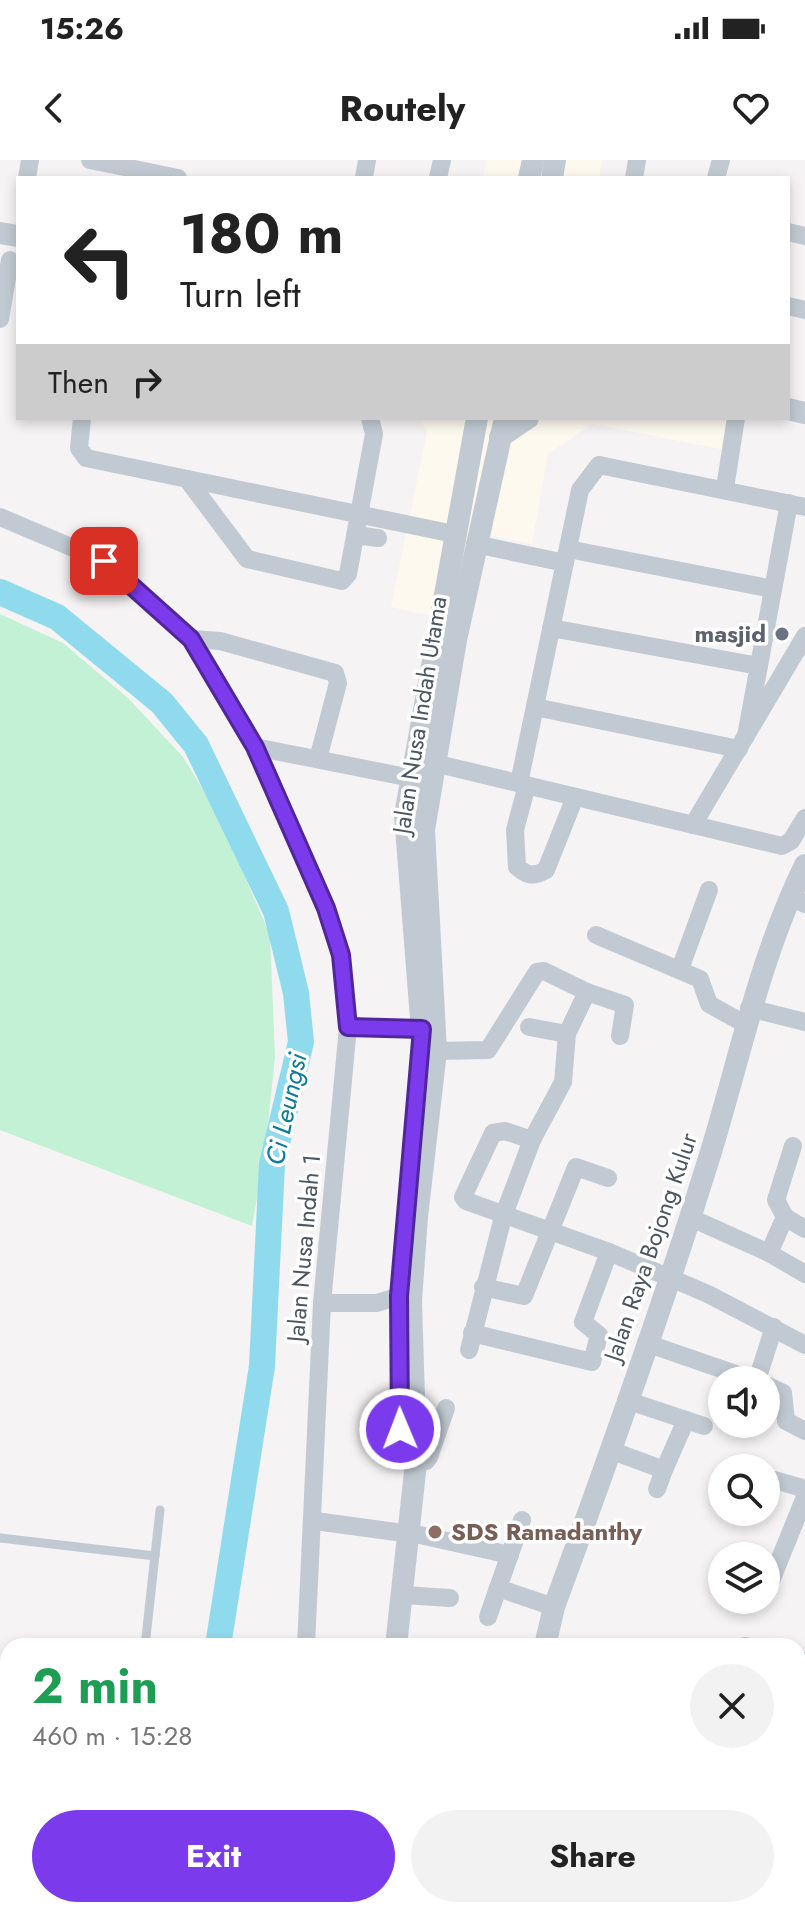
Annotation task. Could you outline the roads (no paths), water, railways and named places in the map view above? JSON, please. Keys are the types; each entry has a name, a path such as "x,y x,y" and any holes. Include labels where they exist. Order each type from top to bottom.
{"street":[{"path":"90,160 131,164 171,176"},
{"path":"0,319 10,260"},
{"path":"82,420 79,448 86,458 454,534"},
{"path":"187,479 237,551 258,564 342,581 348,574 374,434 370,420"},
{"name":"Jalan Nusa Indah Utama","path":"384,1638 416,1463 411,1301 422,1107 422,1029 405,823 476,420"},
{"path":"502,428 523,420"},
{"path":"725,488 736,420"},
{"name":"Jalan Nusa Indah Utama","path":"397,1638 403,1595 399,1296 422,1107 436,1051 424,830 475,544 502,428"},
{"path":"575,797 546,870 535,876 526,874 517,867 515,830 535,707 580,490 599,465 725,488 797,505 773,589 743,743"},
{"name":"Jalan Nusa Indah 1","path":"0,517 104,561 191,639 255,747 326,908 341,955 348,1027 322,1303 315,1521 307,1638"},
{"path":"355,535 378,538"},
{"path":"475,544 773,589"},
{"path":"551,628 759,666"},
{"path":"693,825 805,636"},
{"path":"191,639 220,641 335,673 338,683 318,759"},
{"path":"535,707 743,743"},
{"path":"255,747 411,778"},
{"path":"434,763 785,846 805,818"},
{"name":"Jalan Raya Bojong Kulur","path":"547,1638 554,1607 720,1124 747,1016 798,900 805,865"},
{"path":"680,969 709,890"},
{"path":"596,935 700,979 709,1004 747,1016 805,1022"},
{"path":"436,1051 488,1050 537,972 544,971 587,992 625,1005 620,1036"},
{"path":"587,992 567,1034 563,1082 532,1140 503,1217 471,1342 592,1362 599,1335 583,1322 609,1252"},
{"path":"348,1027 422,1029"},
{"path":"529,1027 567,1034"},
{"path":"532,1140 505,1131 493,1133 463,1197 503,1217 548,1229 609,1252 774,1327 805,1345"},
{"path":"793,1146 776,1194 785,1217 805,1229"},
{"path":"483,1287 524,1296 548,1229 576,1167 608,1178"},
{"path":"689,1217 769,1253 805,1274"},
{"path":"769,1253 785,1217"},
{"path":"322,1303 377,1303 399,1296"},
{"path":"760,1366 774,1327"},
{"path":"646,1343 714,1366"},
{"path":"780,1392 783,1393 786,1421 805,1431"},
{"path":"626,1400 704,1426"},
{"path":"416,1463 429,1457 446,1408"},
{"path":"657,1489 686,1420"},
{"path":"610,1450 664,1470"},
{"path":"780,1482 805,1489"},
{"path":"780,1559 805,1497"},
{"path":"488,1617 522,1520"},
{"path":"315,1521 403,1533 510,1555"},
{"path":"498,1588 554,1607"},
{"path":"403,1595 450,1598"}],"lane":[{"path":"146,1638 160,1510"},
{"path":"0,1538 155,1556"}],"waterway":[{"name":"Ci Leungsi","path":"0,592 57,617 162,703 196,745 276,911 296,993 301,1042 272,1164 262,1366 219,1638"}],"place":[{"name":"masjid","path":"782,634"},
{"name":"SDS Ramadanthy","path":"435,1532"}]}
